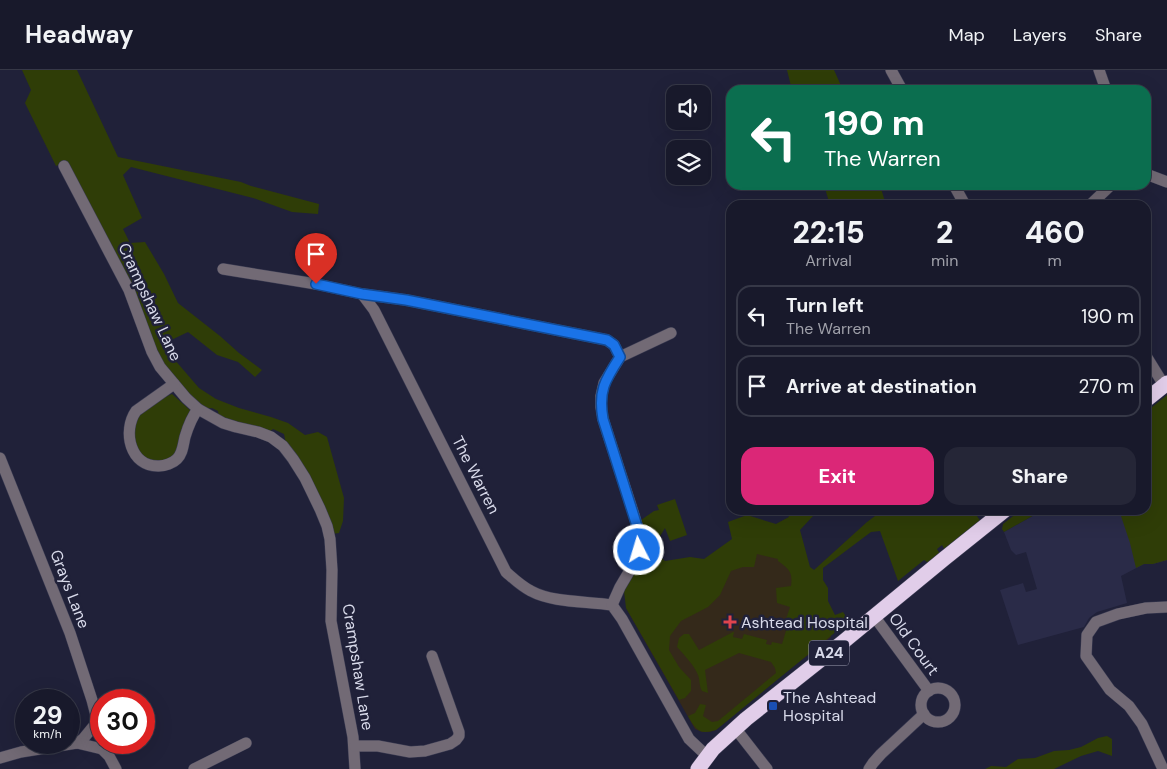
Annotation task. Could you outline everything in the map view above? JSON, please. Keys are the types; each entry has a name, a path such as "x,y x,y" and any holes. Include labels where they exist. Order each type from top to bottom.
{"highway":[{"path":"1151,396 1166,384"},
{"name":"A24","path":"698,769 707,756 736,728 999,515"}],"street":[{"path":"891,70 899,85"},
{"path":"1099,70 1104,85"},
{"name":"Crampshaw Lane","path":"64,166 130,290 152,352 160,367 198,409 223,423 271,437 283,446 305,478 320,509 330,539 332,570 331,621 355,746 355,769"},
{"path":"1151,176 1167,182"},
{"path":"1095,200 1106,190"},
{"path":"223,268 362,294 406,300 607,340 614,345 620,357"},
{"name":"The Warren","path":"362,294 374,310 506,572 519,584 532,592 552,598 612,605"},
{"path":"671,333 620,357 604,383 601,396 603,419 640,536 639,550 612,605 690,739 707,756"},
{"path":"1151,363 1166,384"},
{"path":"174,384 136,411 132,417 129,431 130,442 139,460 152,466 161,466 177,459 182,452 189,424 198,409"},
{"name":"Grays Lane","path":"0,458 70,633 90,694"},
{"path":"1163,769 1142,724 1129,706 1110,690 1086,656 1086,635 1096,622 1118,614 1146,608 1167,607"},
{"name":"Old Court","path":"874,616 929,691"},
{"path":"355,746 378,746 410,752 425,751 450,744 456,740 459,732 432,656"},
{"name":"Old Court","path":"937,688 946,690 953,696 955,704 954,713 948,719 939,722 930,720 924,714 921,706 923,697 929,691 937,688"},
{"path":"870,769 881,754 924,714"},
{"path":"736,728 767,769"},
{"path":"80,741 90,730"},
{"path":"194,769 246,743"},
{"path":"0,758 15,754"},
{"path":"107,754 116,769"}],"shaded area":[{"path":"1034,515 1148,515 1167,560 1153,564 1144,564 1121,576 1127,603 1097,612 1089,618 1084,627 1018,645 1000,590 1023,583 1026,592 1037,589 1026,552 1016,555 1011,550 1004,532"},
{"name":"Ashtead Hospital","path":"789,517 831,637 716,730 702,732 695,729 626,608"}],"green space":[{"path":"22,70 77,70 118,157 241,182 319,204 318,214 292,212 253,198 131,167 123,175 142,218 123,229 130,243 145,242 178,303 262,370 255,377 238,362 217,355 188,332 167,342 174,359 199,388 216,399 288,423 305,435 318,432 327,437 344,498 343,521 339,533 332,534 286,444 284,434 273,429 268,433 219,418 218,411 212,408 204,409 174,381 158,357 65,162 56,166 25,103 31,90"},
{"path":"787,70 834,70 841,85 791,85"},
{"path":"826,190 882,190 884,200 828,200"},
{"path":"172,394 191,411 176,455 164,462 143,460 132,444 135,418 163,398"},
{"path":"1167,395 1167,560 1153,564 1144,564 1136,568 1121,515 1151,515 1151,408"},
{"path":"675,499 687,535 670,541 665,528 656,543 659,556 665,561 690,557 704,559 732,539 728,522 747,515 776,524 789,517 788,515 813,515 800,530 810,567 814,570 875,515 976,515 981,522 945,550 942,545 937,549 941,556 930,564 924,560 898,581 880,531 871,532 823,568 823,580 828,588 828,601 835,615 843,612 849,621 716,730 706,732 696,728 688,716 695,713 700,704 706,705 703,716 712,722 718,721 776,673 775,668 771,662 739,653 705,670 708,693 702,691 696,671 677,647 679,638 684,634 689,634 699,650 733,632 733,637 742,639 744,634 767,640 766,644 771,645 772,642 782,644 788,624 785,622 790,607 777,603 776,588 791,586 791,577 789,571 778,559 757,554 754,567 743,567 731,571 720,595 708,607 681,621 670,636 669,650 679,667 691,680 691,691 685,698 679,700 626,608 624,591 645,547 641,520 654,511 659,510 657,505"},
{"path":"1015,515 1034,515 1004,532 1002,529 1003,524"},
{"path":"1107,736 1112,739 1112,756 1098,751 1081,756 1054,769 985,769 991,766 1006,767 1018,759 1035,758 1054,751 1081,747 1098,738"}],"place":[{"name":"Ashtead Hospital","path":"730,622"},
{"name":"The Ashtead Hospital","path":"773,706"}],"route":[{"path":"316,284 500,318 607,340 614,345 620,357 604,383 601,407 603,419 640,536 639,550"}]}
